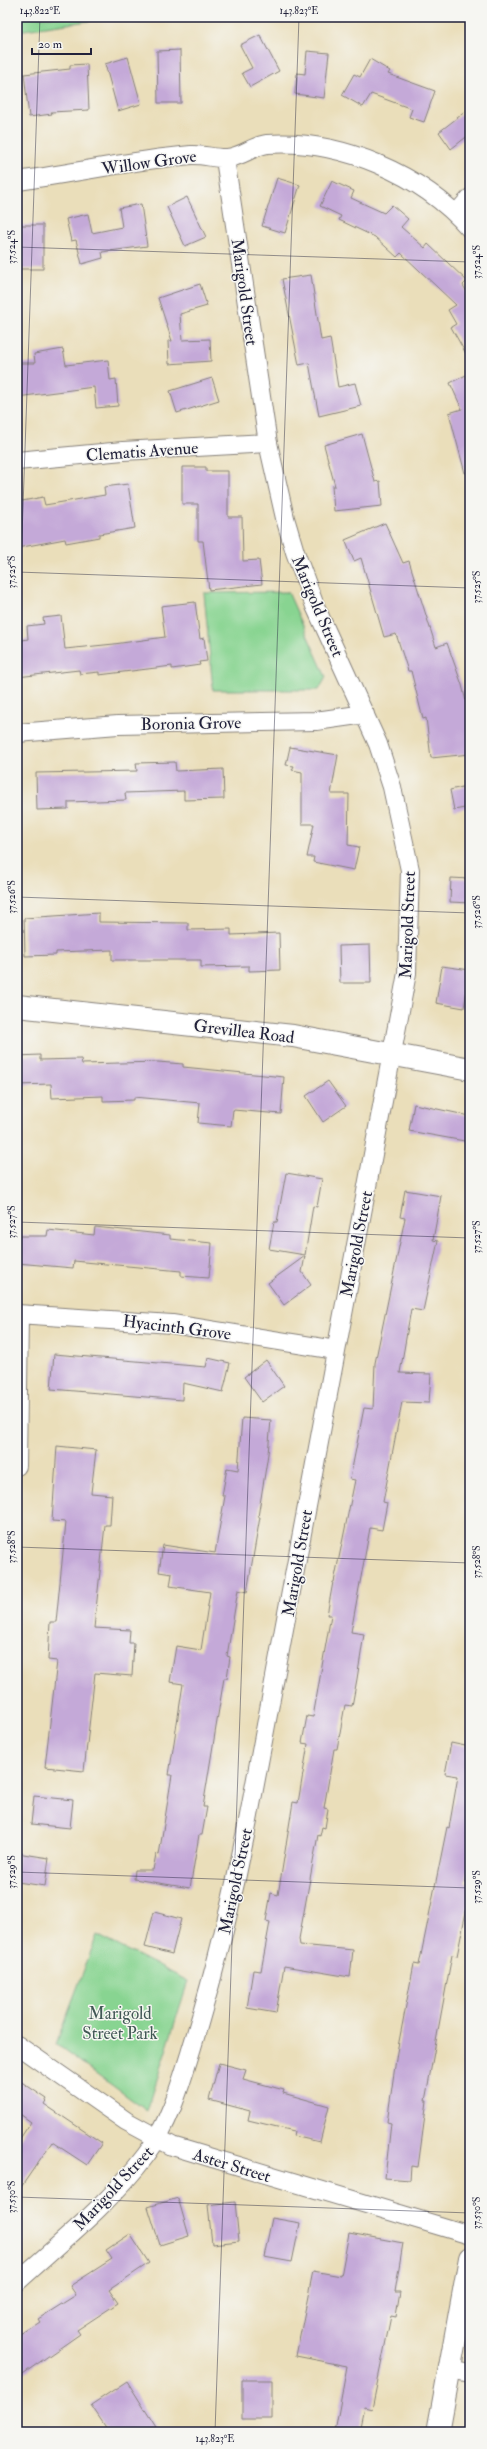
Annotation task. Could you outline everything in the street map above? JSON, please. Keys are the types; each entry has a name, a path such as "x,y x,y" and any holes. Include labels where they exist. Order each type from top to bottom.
{"street":[{"name":"Willow Grove","path":"17,181 189,155 203,155 225,159 239,156 256,147 266,144 300,146 336,151 366,160 403,177 456,214 470,229"},
{"name":"Marigold Street","path":"17,2282 83,2222 130,2174 157,2139 186,2065 212,1980 230,1912 393,1055 407,973 410,870 385,763 365,714 319,614 295,552 285,518 268,443 225,159"},
{"path":"456,214 470,198"},
{"name":"Clematis Avenue","path":"17,461 123,451 268,443"},
{"name":"Boronia Grove","path":"17,733 118,725 316,721 365,714"},
{"name":"Grevillea Road","path":"17,1006 294,1036 470,1069"},
{"path":"17,1466 18,1314"},
{"name":"Hyacinth Grove","path":"18,1314 172,1324 336,1350"},
{"name":"Aster Street","path":"17,2045 126,2121 157,2139 190,2153 470,2235"},
{"path":"438,2432 460,2371 470,2258"}],"green space":[{"path":"17,17 117,17 17,31"},
{"path":"288,592 326,677 319,690 213,690 204,593"},
{"name":"Marigold Street Park","path":"97,1935 188,1981 147,2111 56,2044"}],"building":[{"path":"260,35 279,71 250,87 242,73 252,68 240,45"},
{"path":"180,50 181,103 158,103 157,51"},
{"path":"307,51 329,53 324,98 295,94 297,73 305,74"},
{"path":"128,57 141,104 118,111 105,64"},
{"path":"370,59 390,71 388,74 435,91 424,122 409,117 412,109 371,94 363,107 342,95 354,74 360,77"},
{"path":"87,64 89,110 51,112 52,114 29,117 24,74 70,69 70,65"},
{"path":"470,108 470,134 451,149 439,132"},
{"path":"277,178 300,185 285,233 262,226"},
{"path":"332,181 354,191 351,198 384,213 392,205 408,219 401,227 425,248 428,244 467,281 463,285 470,298 470,361 451,327 456,324 448,310 456,305 401,253 397,257 375,237 339,220 341,216 320,206"},
{"path":"187,197 206,237 185,246 167,207"},
{"path":"141,204 147,246 102,252 103,258 82,264 76,240 71,241 66,219 88,214 92,233 122,227 119,208"},
{"path":"20,225 43,225 43,269 20,269"},
{"path":"311,275 321,340 330,338 338,387 355,383 361,406 319,416 309,363 299,365 282,279"},
{"path":"200,284 207,306 180,314 182,340 210,339 211,361 169,364 168,341 172,341 158,298"},
{"path":"63,349 66,365 108,360 110,380 116,379 118,406 96,408 94,387 17,397 17,363 35,363 34,354"},
{"path":"470,373 470,472 465,473 449,413 462,409 450,383"},
{"path":"212,378 219,400 177,413 170,391"},
{"path":"362,434 375,482 380,481 382,506 334,511 332,486 335,486 324,445"},
{"path":"182,467 206,467 206,471 228,471 228,517 242,517 243,561 259,560 262,584 209,590 203,541 198,541 198,504 182,504"},
{"path":"128,484 135,528 99,534 99,537 66,543 65,539 17,548 17,502 43,497 45,505 105,495 104,487"},
{"path":"385,523 403,563 409,561 436,647 447,643 462,685 470,718 470,754 431,758 426,718 423,719 411,671 408,671 396,634 384,637 361,558 354,561 345,540"},
{"path":"195,602 200,639 204,638 207,661 199,662 200,665 172,669 172,666 99,675 99,672 80,674 79,670 17,677 17,641 28,639 27,626 44,624 43,618 61,616 65,649 114,644 165,637 161,606"},
{"path":"290,747 338,755 331,794 349,794 348,845 359,847 354,870 313,862 314,857 307,857 314,824 302,824 302,772 292,770 294,766 286,765"},
{"path":"175,762 176,771 223,769 224,799 184,800 184,791 125,793 126,800 68,802 68,809 37,810 36,773 137,771 136,763"},
{"path":"470,785 470,807 454,810 450,790"},
{"path":"451,878 470,879 470,903 450,902"},
{"path":"99,913 99,922 188,923 188,930 231,929 231,935 279,933 280,970 249,971 249,966 201,967 201,960 112,960 112,950 56,952 56,955 25,956 24,918"},
{"path":"370,945 371,983 340,983 339,946"},
{"path":"442,966 470,970 464,1008 436,1003"},
{"path":"40,1055 40,1060 81,1059 82,1064 158,1062 183,1064 183,1067 284,1077 281,1114 233,1110 231,1126 198,1123 200,1103 134,1097 134,1100 103,1101 103,1096 52,1098 51,1084 17,1085 17,1056"},
{"path":"328,1081 346,1106 323,1122 306,1096"},
{"path":"414,1104 470,1116 470,1142 409,1131"},
{"path":"286,1173 322,1179 317,1207 313,1206 305,1255 269,1249 274,1222 277,1222"},
{"path":"405,1190 441,1196 433,1240 438,1241 423,1311 411,1309 400,1373 431,1374 429,1403 402,1402 383,1502 387,1503 382,1530 370,1528 351,1632 364,1634 357,1679 352,1706 345,1705 337,1749 334,1749 324,1808 328,1809 325,1828 322,1827 320,1836 318,1835 299,1939 300,1945 353,1950 350,1977 284,1966 276,2013 247,2008 253,1970 261,1971 270,1922 266,1921 271,1893 278,1895 293,1802 298,1803 308,1744 302,1743 307,1716 313,1717 331,1615 327,1615 355,1480 350,1479 364,1408 373,1409 375,1363 405,1218 400,1217"},
{"path":"95,1227 170,1235 170,1239 212,1243 209,1278 181,1276 181,1271 74,1261 73,1268 17,1263 17,1236 47,1236 48,1230 94,1235"},
{"path":"305,1256 302,1272 311,1285 284,1305 268,1283"},
{"path":"54,1354 206,1367 208,1358 230,1363 223,1392 183,1383 182,1400 51,1389"},
{"path":"266,1360 284,1386 262,1402 244,1377"},
{"path":"242,1418 271,1420 268,1454 258,1517 260,1517 247,1592 238,1590 227,1656 230,1657 227,1678 224,1678 203,1807 207,1807 202,1835 199,1835 190,1888 134,1879 135,1870 153,1870 156,1854 159,1855 172,1775 169,1775 183,1684 170,1682 176,1646 201,1650 210,1592 170,1586 172,1574 159,1572 163,1545 215,1553 225,1496 222,1496 227,1468 238,1470"},
{"path":"57,1446 96,1450 91,1493 112,1495 110,1525 105,1525 94,1628 130,1630 129,1643 134,1643 132,1676 95,1673 84,1771 45,1767 57,1661 48,1660 50,1622 56,1622 66,1522 52,1521"},
{"path":"451,1743 470,1747 470,1863 466,1883 470,1884 470,1892 457,1956 452,1955 425,2101 427,2101 418,2167 411,2166 410,2180 385,2178 391,2123 387,2122 397,2052 414,1964 419,1965 447,1827 449,1828 458,1776 445,1774"},
{"path":"34,1796 73,1800 70,1828 31,1824"},
{"path":"17,1853 49,1858 45,1886 17,1882"},
{"path":"154,1912 181,1919 172,1954 145,1947"},
{"path":"219,2063 246,2070 243,2079 284,2090 283,2093 329,2106 320,2142 293,2136 294,2131 248,2120 250,2111 209,2100"},
{"path":"17,2079 47,2099 44,2104 102,2143 87,2165 52,2142 17,2193 17,2143 31,2122 17,2112"},
{"path":"178,2198 189,2236 160,2245 148,2207"},
{"path":"235,2202 239,2241 212,2244 208,2205"},
{"path":"272,2218 300,2223 292,2262 264,2257"},
{"path":"349,2233 403,2243 395,2292 400,2292 396,2317 391,2316 372,2409 364,2407 359,2432 335,2432 347,2366 296,2356 313,2271 341,2276"},
{"path":"130,2234 149,2263 109,2290 118,2303 77,2330 80,2334 17,2378 17,2337 40,2322 38,2319 76,2295 70,2286 112,2259 106,2250"},
{"path":"242,2380 272,2380 272,2419 242,2419"},
{"path":"127,2381 159,2432 109,2432 91,2405"}]}
